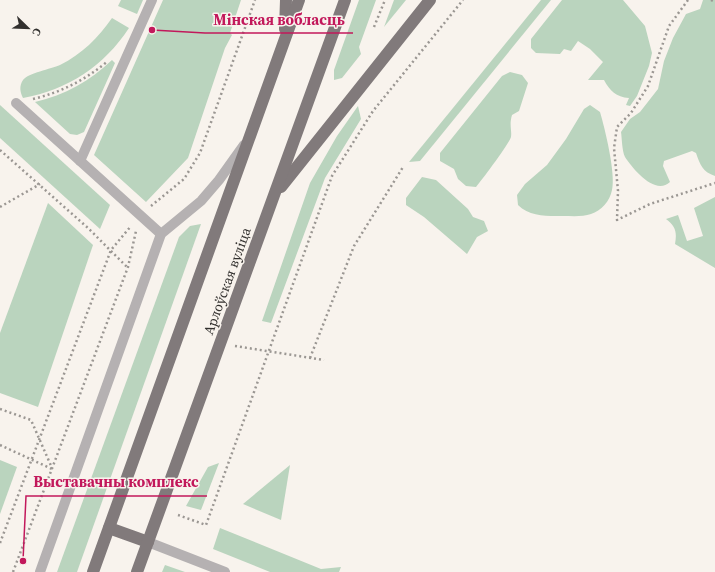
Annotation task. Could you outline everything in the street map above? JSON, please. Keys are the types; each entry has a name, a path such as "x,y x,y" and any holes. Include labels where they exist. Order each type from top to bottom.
{"main road":[{"path":"285,41 286,0"},
{"name":"Арлоўская вуліца","path":"93,572 299,0"},
{"name":"Арлоўская вуліца","path":"137,572 345,0"},
{"path":"274,196 430,0"},
{"path":"109,528 148,542"}],"lane":[{"path":"80,161 152,0"},
{"path":"16,102 161,234"},
{"path":"40,572 161,234 201,201 219,180 251,135"},
{"path":"148,542 226,572"}],"path":[{"path":"0,543 111,250 140,215 184,179 200,153 255,0"},
{"path":"374,27 385,0"},
{"path":"178,515 206,525 267,352 332,176 373,111 463,0"},
{"path":"688,0 668,26 648,86 630,113 617,127 614,148 618,190 616,220 650,204 715,184"},
{"path":"711,0 715,2"},
{"path":"16,102 42,97 64,90 88,76 110,58"},
{"path":"0,150 40,184 128,267"},
{"path":"310,358 354,246 403,167"},
{"path":"0,207 40,184"},
{"path":"13,572 128,267 140,215"},
{"path":"221,343 267,352 324,360"},
{"path":"0,409 31,420 52,469"},
{"path":"0,445 52,469"}],"green space":[{"path":"121,0 143,0 137,14 118,6"},
{"path":"163,0 241,0 230,33 232,35 225,48 188,158 146,202 94,155"},
{"path":"359,0 376,0 359,47 361,54 342,78 334,80 334,70"},
{"path":"394,0 406,0 384,27"},
{"path":"541,0 551,0 420,161 409,162"},
{"path":"562,0 623,0 645,26 652,53 649,66 637,96 630,106 626,105 629,98 614,93 604,80 588,80 603,62 590,49 578,41 571,51 564,49 560,54 536,53 531,48 531,39"},
{"path":"703,0 715,0 715,176 705,170 696,153 692,151 664,161 663,166 670,182 658,186 651,183 639,174 625,157 621,132 630,119 640,112 658,89 664,61 673,38 686,14 700,9"},
{"path":"112,18 129,28 119,42 96,65 84,74 55,89 23,98 20,87 23,80 35,73 68,61 95,39"},
{"path":"112,60 115,63 84,132 77,135 70,134 35,102 67,91 86,81"},
{"path":"510,72 522,75 528,83 519,111 512,115 511,137 501,154 476,187 466,186 458,179 454,169 440,161 440,153 502,76"},
{"path":"0,105 110,205 100,229 0,138"},
{"path":"590,105 600,112 605,129 613,173 612,190 607,202 595,213 581,216 539,215 523,209 518,205 517,195 525,184 547,165 566,139 584,109"},
{"path":"358,106 361,119 325,178 271,323 262,321 310,183 337,136"},
{"path":"422,177 436,180 468,209 473,217 484,221 488,231 477,237 467,254 424,217 406,205 406,198"},
{"path":"715,197 715,268 675,244 676,236 674,227 666,219 678,215 687,241 703,236 694,208"},
{"path":"48,203 93,245 38,407 0,393 0,333"},
{"path":"201,224 77,572 57,572 179,237 190,226"},
{"path":"0,460 17,467 0,514"},
{"path":"219,463 201,510 186,506 208,467"},
{"path":"290,465 281,520 243,504"},
{"path":"220,528 321,569 341,567 339,572 270,572 213,549"},
{"path":"165,565 185,572 162,572"}],"place":[{"name":"Мінская вобласць","path":"152,30"},
{"name":"Выставачны комплекс","path":"23,561"}]}
